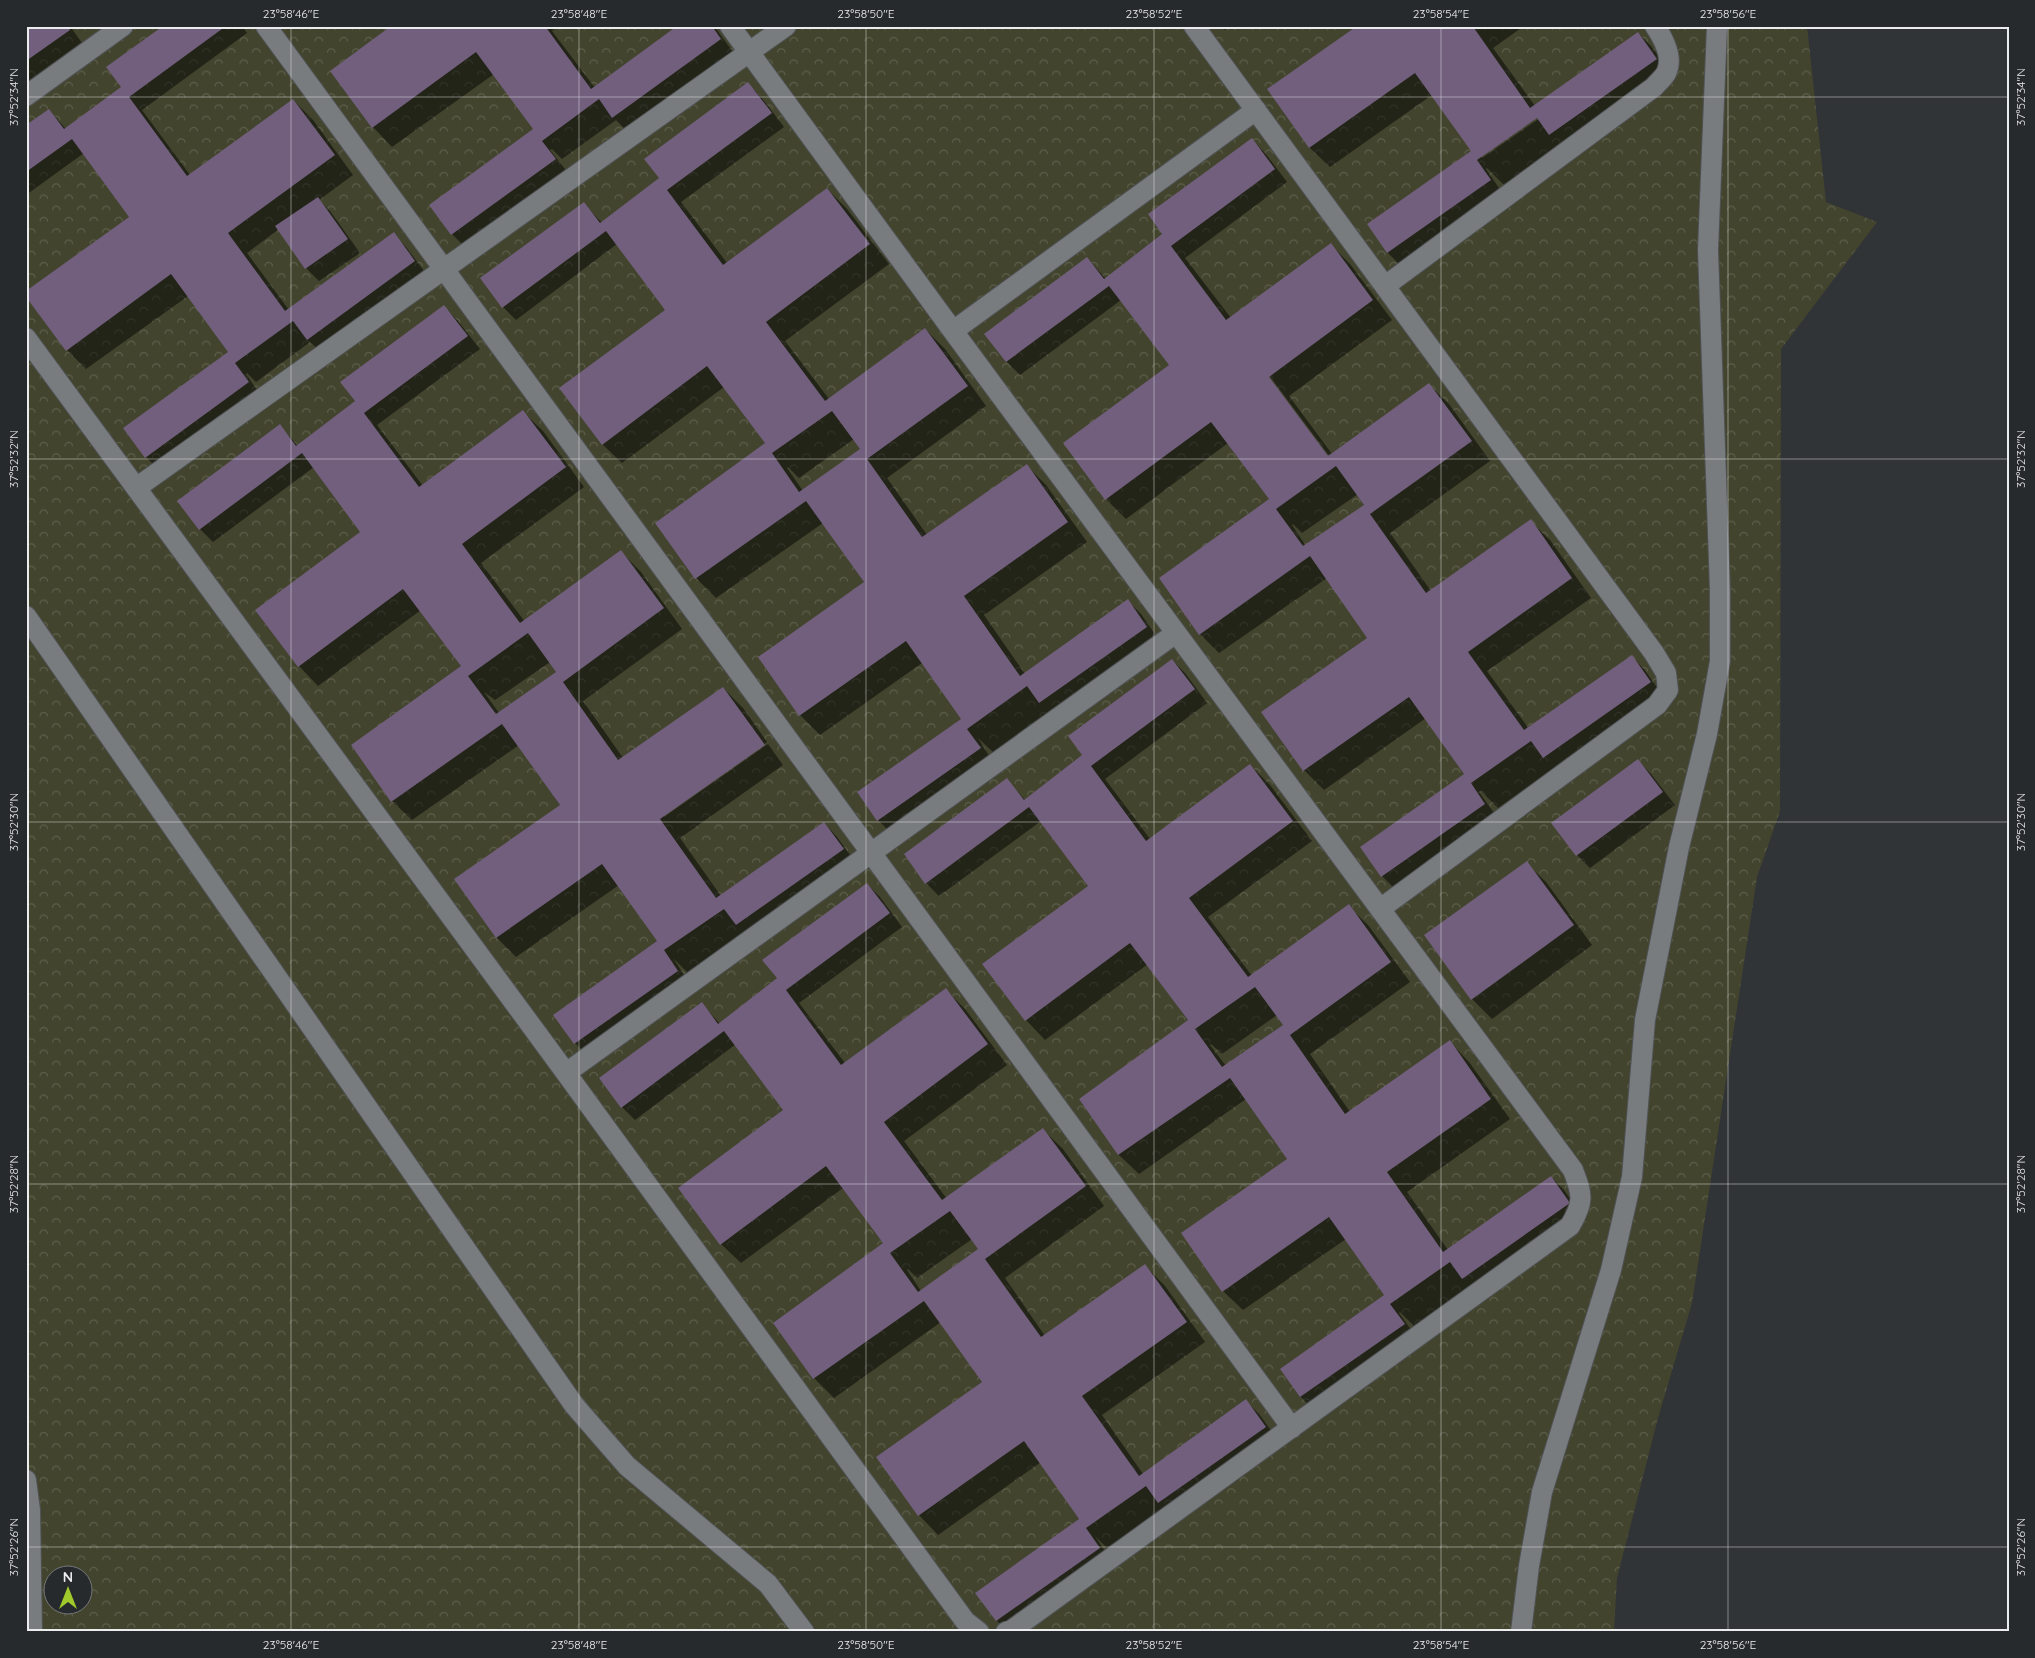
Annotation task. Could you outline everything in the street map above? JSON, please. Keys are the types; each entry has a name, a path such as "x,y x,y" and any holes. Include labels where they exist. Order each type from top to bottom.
{"lane":[{"path":"26,96 98,33 123,26"},
{"path":"266,26 1292,1428"},
{"path":"730,26 1573,1170 1579,1186 1581,1208 1570,1226 1012,1630 1006,1632"},
{"path":"136,488 786,26"},
{"path":"1194,26 1654,653 1666,673 1668,690 1657,705 1380,909"},
{"path":"1385,286 1654,87 1667,71 1668,60 1665,44 1655,26"},
{"path":"1521,1632 1529,1566 1542,1492 1611,1270 1632,1177 1645,1020 1679,847 1707,734 1720,661 1720,590 1708,250 1716,26"},
{"path":"953,331 1256,110"},
{"path":"26,338 566,1073 965,1621 979,1632"},
{"path":"26,616 574,1405 627,1466 768,1584 804,1632"},
{"path":"566,1073 1176,633"},
{"path":"26,1480 30,1510 32,1632"}],"green space":[{"path":"26,26 1807,26 1826,202 1877,222 1781,349 1780,811 1757,877 1692,1303 1658,1418 1617,1578 1614,1632 26,1632"}],"building":[{"path":"26,26 68,26 70,30 26,61"},
{"path":"163,26 226,26 129,97 187,176 293,99 335,155 228,233 285,311 394,232 415,261 307,340 293,321 235,363 249,382 145,458 123,428 228,352 171,274 66,351 26,297 26,291 129,217 72,139 26,172 26,125 49,109 64,129 121,87 106,67"},
{"path":"391,26 545,26 591,89 677,26 712,26 721,39 612,118 599,99 542,141 556,159 451,235 429,205 533,129 476,52 372,128 330,71"},
{"path":"1357,26 1477,26 1474,28 1530,108 1638,32 1657,59 1549,135 1537,118 1477,160 1491,180 1387,253 1367,224 1471,151 1415,73 1309,148 1267,89"},
{"path":"748,82 772,113 667,190 723,265 827,188 870,244 766,322 825,401 925,328 968,386 867,459 922,537 1027,464 1068,522 964,596 1020,676 1128,599 1147,627 1039,703 1027,686 967,729 981,748 877,821 857,792 961,719 906,641 799,716 758,657 864,582 806,501 695,579 655,523 765,443 707,366 602,445 559,388 665,310 606,231 502,308 480,278 584,202 600,223 659,178 644,159","holes":["832,411 860,449 799,492 772,453"]},
{"path":"1252,138 1275,169 1171,246 1226,320 1331,243 1373,300 1269,377 1328,456 1429,383 1472,441 1370,514 1426,593 1531,519 1572,578 1468,652 1524,730 1632,655 1651,682 1543,758 1531,741 1471,783 1485,804 1381,877 1360,847 1464,774 1409,697 1303,771 1261,712 1367,638 1310,556 1199,635 1159,578 1269,499 1211,422 1105,500 1063,443 1169,365 1109,286 1006,362 984,334 1087,257 1104,279 1162,234 1148,214","holes":["1336,466 1364,505 1303,546 1276,509"]},
{"path":"318,197 348,239 305,269 275,226"},
{"path":"444,305 468,336 364,413 419,487 523,410 566,467 462,544 520,623 621,550 664,608 563,682 618,760 723,687 765,745 660,819 716,898 824,822 844,849 736,925 724,909 664,950 678,971 574,1044 553,1015 657,941 602,864 496,938 454,879 560,805 502,724 391,802 351,745 461,666 403,589 298,667 255,610 360,532 302,453 199,530 177,501 280,424 296,446 355,401 340,382","holes":["528,633 556,672 496,714 468,676"]},
{"path":"1172,659 1195,689 1091,766 1146,841 1250,764 1293,821 1189,898 1248,977 1349,904 1391,962 1290,1035 1345,1114 1450,1040 1491,1099 1387,1172 1443,1252 1551,1176 1570,1203 1462,1279 1450,1262 1390,1304 1405,1324 1300,1397 1280,1369 1384,1295 1329,1217 1222,1292 1181,1233 1287,1159 1230,1078 1118,1155 1079,1099 1188,1020 1130,943 1025,1021 982,964 1088,886 1029,807 925,884 904,854 1007,778 1024,800 1082,755 1068,736","holes":["1255,987 1283,1025 1222,1067 1195,1029"]},
{"path":"1638,759 1663,792 1576,856 1551,823"},
{"path":"1527,861 1574,925 1471,1000 1424,935"},
{"path":"867,883 890,913 786,990 841,1065 946,988 988,1044 884,1122 942,1200 1043,1128 1086,1186 985,1259 1041,1337 1145,1264 1187,1322 1082,1396 1139,1476 1246,1399 1266,1427 1158,1503 1146,1486 1086,1528 1100,1548 996,1621 975,1593 1079,1519 1024,1441 918,1516 876,1457 982,1382 924,1301 813,1379 773,1323 883,1243 826,1166 720,1245 678,1188 783,1110 724,1031 621,1108 599,1078 702,1002 718,1024 777,978 762,960","holes":["950,1211 978,1249 918,1292 890,1253"]}]}
